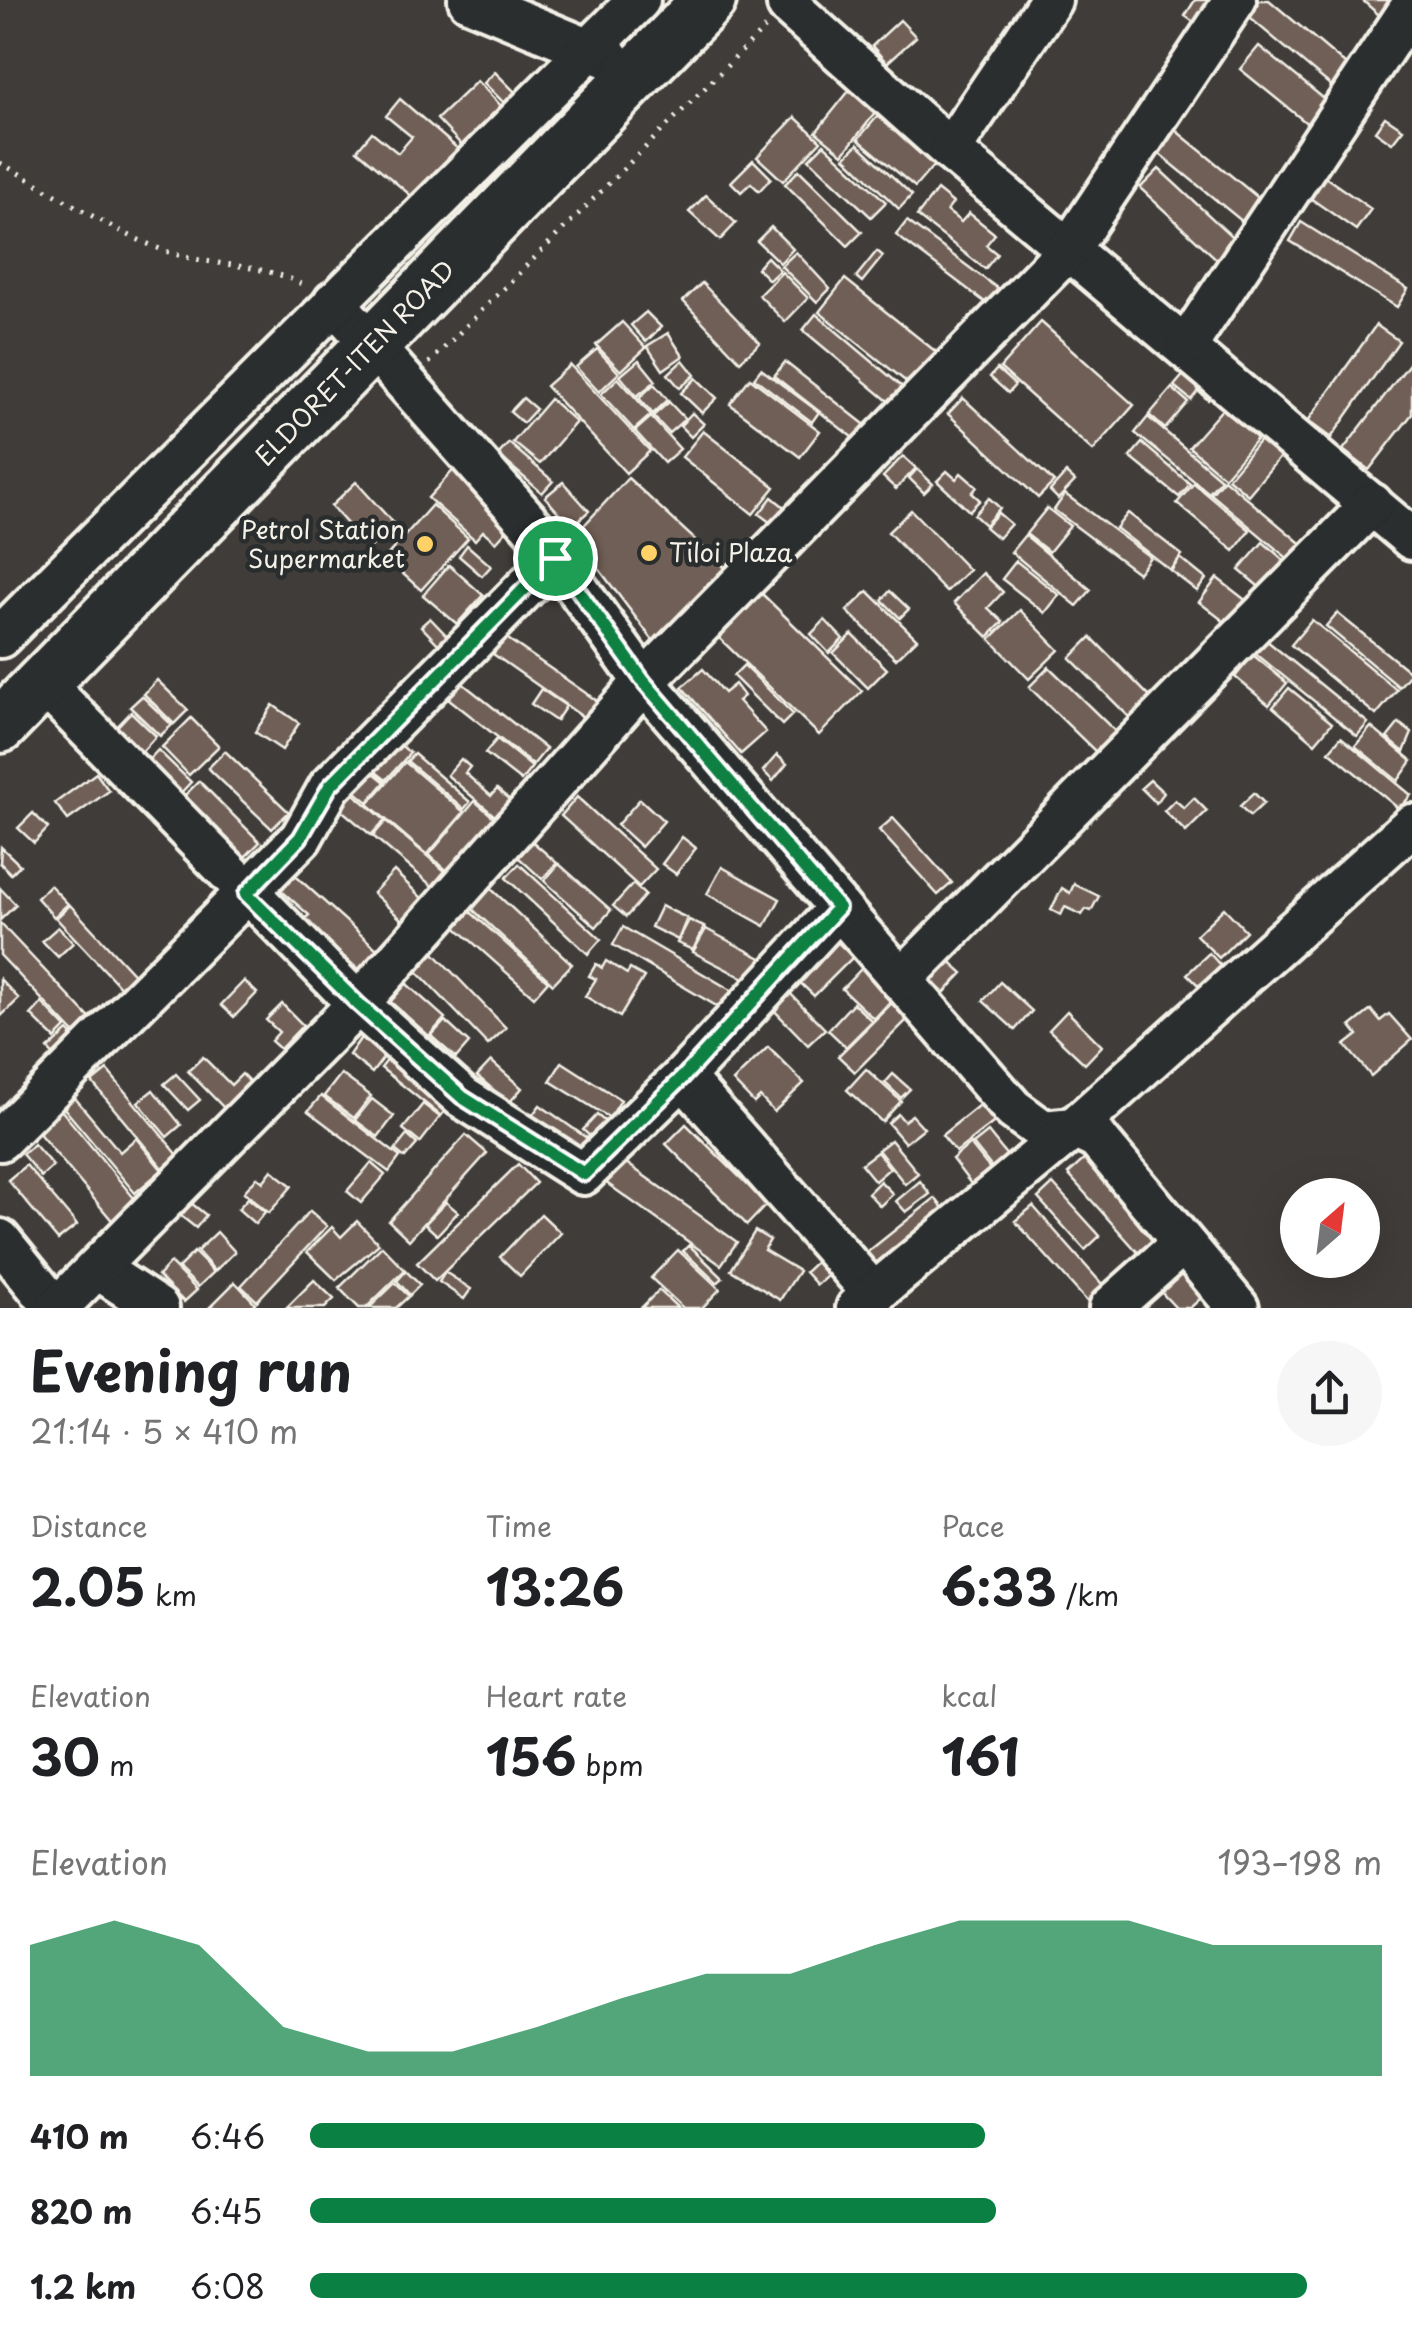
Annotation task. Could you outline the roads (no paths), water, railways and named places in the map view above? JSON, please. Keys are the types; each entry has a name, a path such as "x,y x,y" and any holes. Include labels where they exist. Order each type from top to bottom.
{"main road":[{"name":"ELDORET-ITEN ROAD","path":"0,726 709,0"}],"street":[{"path":"469,0 639,73"},
{"path":"0,637 638,0"},
{"path":"950,150 1051,0"},
{"path":"0,1240 56,1308 358,1004 644,682 1070,249 1236,0"},
{"path":"788,5 950,150 1412,539"},
{"path":"1187,346 1412,6"},
{"path":"334,302 534,528 644,682 1012,1109 1043,1131 1074,1128 1096,1140 1238,1308"},
{"path":"901,980 1372,504"},
{"path":"0,1140 300,838 330,786 555,558"},
{"path":"43,682 246,894 358,1004 462,1097 584,1174 683,1077 838,908"},
{"path":"683,1077 866,1301 1074,1128 1412,825"},
{"path":"1110,1308 1183,1243"},
{"path":"96,1268 158,1308"}],"place":[{"name":"Petrol Station Supermarket","path":"425,544"},
{"name":"Tiloi Plaza","path":"649,553"}]}
